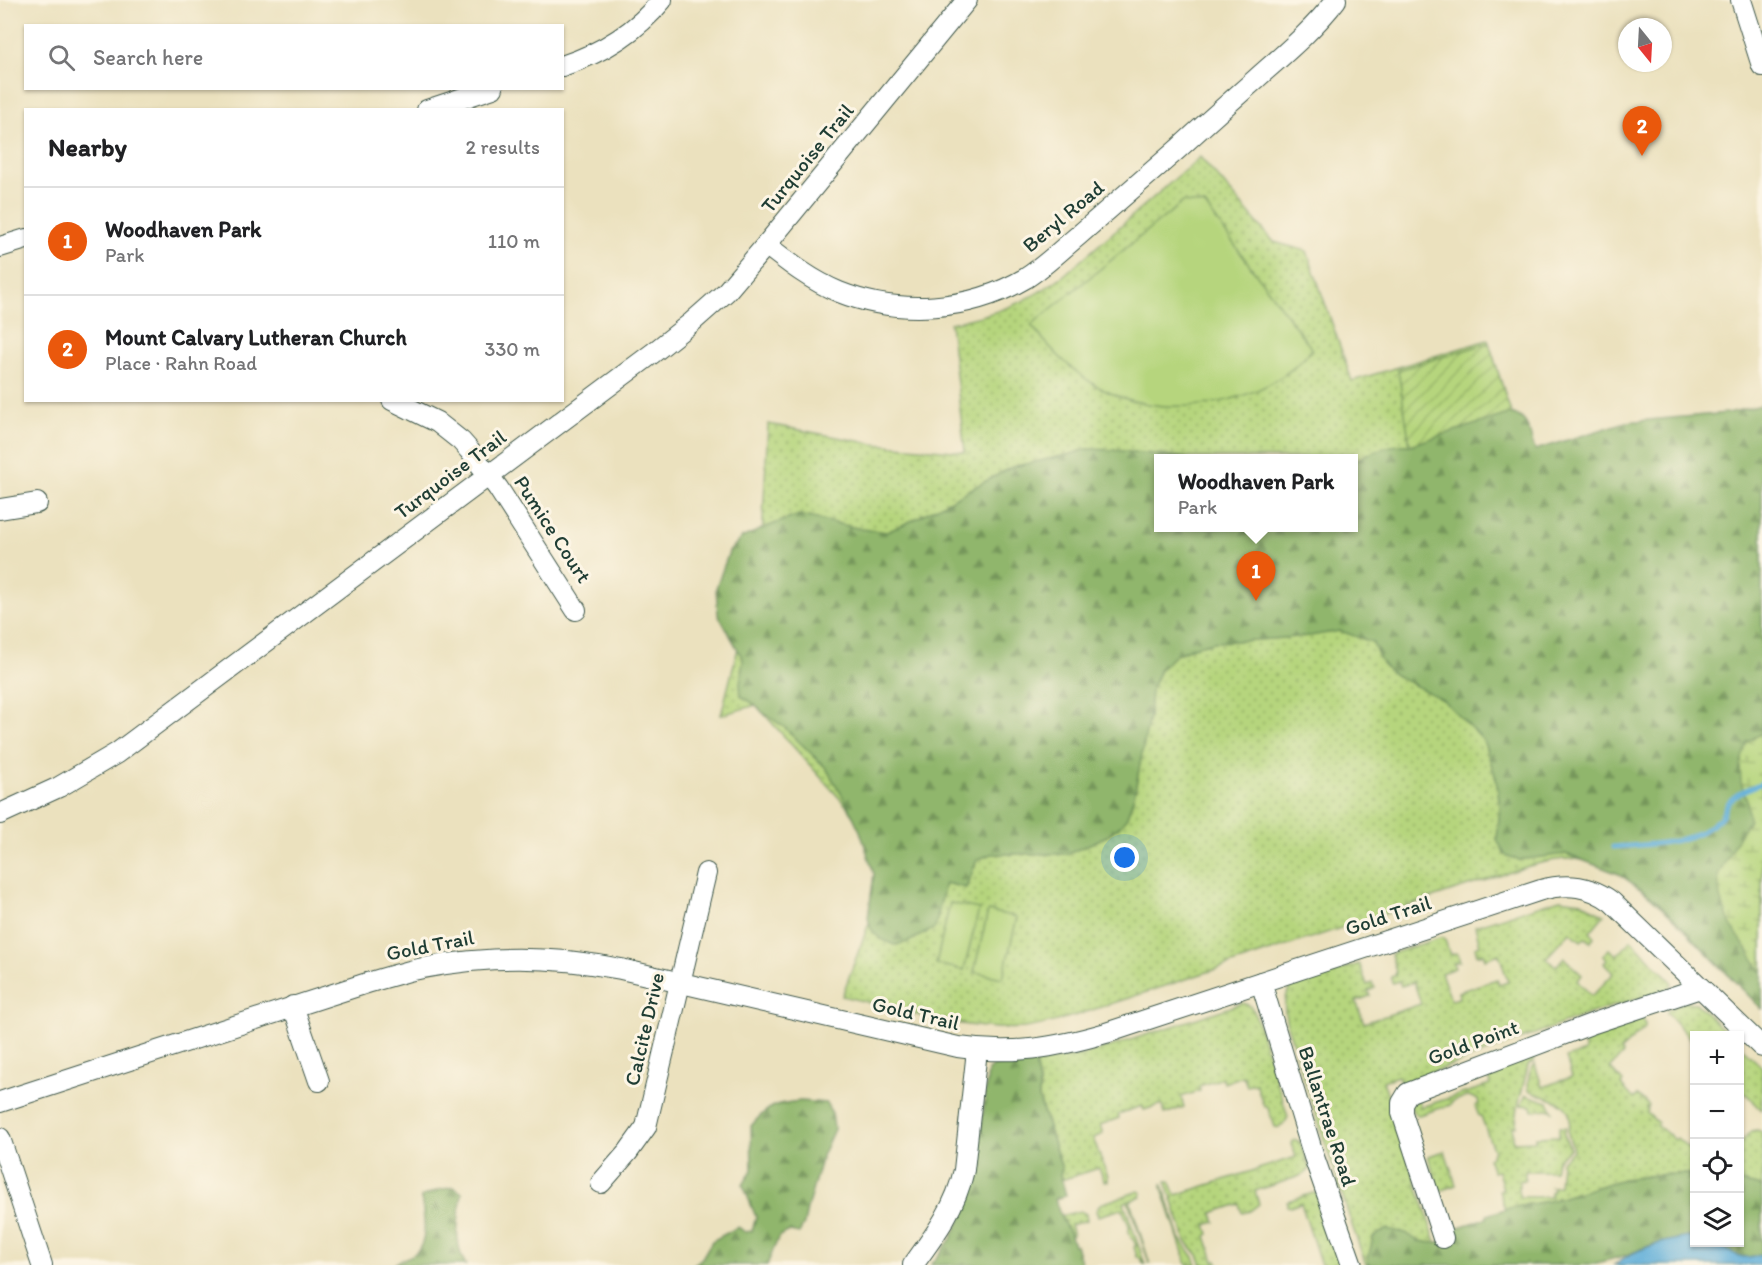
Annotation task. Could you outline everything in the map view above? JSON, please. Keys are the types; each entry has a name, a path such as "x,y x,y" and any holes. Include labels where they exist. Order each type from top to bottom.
{"street":[{"path":"564,65 619,40 647,17 662,0"},
{"name":"Turquoise Trail","path":"0,814 59,787 117,753 653,353 710,307 726,292 766,245 967,0"},
{"name":"Beryl Road","path":"766,245 802,272 828,287 860,299 892,305 925,307 953,304 975,299 1013,285 1036,272 1139,183 1303,38 1336,0"},
{"path":"1741,0 1762,66"},
{"path":"448,106 488,90"},
{"path":"0,247 24,240"},
{"name":"Pumice Court","path":"396,402 446,429 469,450 533,542 576,610"},
{"path":"0,510 37,503"},
{"name":"Calcite Drive","path":"601,1183 646,1127 706,873"},
{"name":"Gold Trail","path":"0,1102 361,985 421,968 498,958 581,962 621,969 920,1039 977,1050 1037,1049 1076,1041 1541,890 1566,885 1594,890 1604,896 1762,1047"},
{"name":"Ballantrae Road","path":"1261,982 1314,1156 1352,1265"},
{"name":"Gold Point","path":"1443,1238 1402,1113 1402,1103 1408,1093 1594,1023 1700,988"},
{"path":"293,1006 319,1081"},
{"path":"913,1265 953,1206 961,1184 977,1050"},
{"path":"0,1138 42,1265"}],"green space":[{"path":"1200,157 1274,242 1307,251 1352,381 1488,340 1524,457 1762,1009 1648,894 1616,872 1583,860 1569,859 1529,866 1039,1026 979,1027 842,996 893,858 756,705 721,715 761,558 768,424 874,444 965,452 950,323 1010,307 1049,286"},
{"path":"1183,202 1205,205 1312,349 1293,368 1270,384 1216,403 1187,406 1159,405 1131,400 1106,391 1084,378 1056,353 1031,325"},
{"path":"1489,343 1511,413 1410,445 1398,370"},
{"path":"1762,405 1762,1009 1657,901 1619,874 1566,854 1518,860 1505,855 1497,839 1500,807 1496,778 1483,740 1443,700 1391,673 1382,663 1372,642 1340,631 1310,636 1214,642 1193,647 1174,656 1160,670 1151,690 1149,717 1134,796 1127,817 1120,826 1107,836 1068,854 991,854 977,860 966,888 945,883 935,928 908,942 894,945 879,938 871,929 868,918 874,874 860,831 845,800 826,768 784,727 741,696 743,659 718,614 716,588 729,552 741,538 799,515 887,532 1012,467 1087,449 1154,454 1154,532 1358,532 1358,459 1381,449 1395,445 1410,445 1511,413 1517,415 1525,423 1535,450 1626,422 1728,413"},
{"path":"1762,733 1762,972 1731,925 1720,898 1718,876 1749,820 1747,800 1741,783 1740,765 1747,742"},
{"path":"1560,899 1582,902 1604,915 1590,932 1594,937 1590,942 1585,938 1581,941 1570,932 1546,958 1556,966 1564,958 1582,975 1577,981 1592,996 1614,973 1604,963 1607,959 1603,955 1609,949 1617,955 1631,940 1671,981 1672,985 1667,989 1588,1014 1401,1084 1398,1076 1383,1081 1436,1243 1418,1241 1368,1259 1368,1265 1366,1265 1287,1025 1285,1005 1289,991 1292,986 1359,964 1367,985 1372,983 1375,988 1368,991 1370,996 1356,1001 1364,1023 1421,1004 1414,982 1401,986 1399,981 1392,983 1391,977 1396,972 1391,954 1442,937 1450,955 1457,953 1460,961 1453,963 1455,968 1441,973 1451,1000 1459,998 1458,992 1497,979 1499,985 1508,982 1499,954 1485,959 1483,953 1477,955 1475,947 1480,945 1475,926"},
{"path":"950,903 979,909 964,970 936,964"},
{"path":"988,911 1017,917 1003,978 974,972"},
{"path":"1685,1002 1696,1003 1725,1031 1690,1031 1690,1039 1667,1013 1668,1009"},
{"path":"1243,1003 1254,1011 1288,1117 1283,1125 1275,1127 1267,1106 1264,1107 1256,1084 1247,1086 1243,1076 1224,1083 1223,1078 1199,1086 1200,1091 1181,1097 1184,1107 1165,1114 1162,1104 1144,1110 1142,1106 1118,1114 1119,1118 1100,1125 1103,1134 1093,1138 1108,1181 1104,1181 1099,1168 1061,1180 1062,1169 1039,1099 1035,1063 1088,1054"},
{"path":"1641,1018 1645,1022 1645,1028 1620,1051 1623,1054 1610,1068 1634,1099 1638,1095 1649,1106 1647,1113 1658,1123 1657,1125 1675,1140 1677,1138 1690,1148 1690,1175 1638,1177 1544,1202 1505,1209 1499,1190 1503,1189 1498,1171 1493,1172 1488,1158 1494,1152 1475,1106 1479,1104 1478,1100 1469,1096 1419,1115 1414,1113 1410,1104 1412,1100 1419,1101 1421,1107 1490,1085 1489,1072 1532,1057 1534,1061 1528,1065 1516,1126 1513,1126 1513,1142 1535,1141 1536,1137 1559,1136 1559,1127 1566,1127 1564,1134 1570,1149 1557,1160 1555,1171 1525,1171 1525,1180 1519,1181 1519,1197 1551,1197 1553,1188 1551,1187 1559,1186 1561,1161 1573,1151 1568,1134 1570,1118 1565,1106 1529,1090 1528,1080 1535,1064 1542,1087 1572,1077 1566,1058 1585,1052 1584,1041 1590,1032"},
{"path":"1744,1050 1762,1067 1762,1110 1744,1092"},
{"path":"1035,1063 1039,1099 1062,1169 1060,1174 1066,1195 1055,1199 1062,1220 1076,1245 1082,1265 931,1265 951,1239 970,1200 977,1169 988,1071 998,1065"},
{"path":"1526,1095 1548,1102 1553,1111 1548,1109 1533,1111 1532,1106 1521,1105"},
{"path":"801,1101 826,1103 832,1113 834,1129 822,1156 804,1224 799,1233 790,1231 779,1236 767,1265 693,1265 702,1258 712,1241 738,1227 745,1232 752,1231 756,1217 743,1185 752,1170 751,1126 762,1114 773,1107"},
{"path":"1752,1131 1762,1132 1762,1187 1744,1183 1744,1139"},
{"path":"1296,1140 1300,1142 1310,1169 1303,1175 1255,1191 1259,1204 1250,1211 1242,1213 1239,1204 1212,1213 1215,1222 1206,1225 1209,1234 1206,1236 1214,1261 1217,1260 1219,1265 1202,1265 1198,1255 1186,1241 1166,1181 1170,1181 1176,1195 1296,1157 1292,1144"},
{"path":"1445,1151 1456,1185 1440,1191 1428,1156"},
{"path":"1690,1174 1690,1237 1654,1244 1627,1255 1589,1265 1368,1265 1373,1237 1387,1229 1406,1233 1418,1241 1436,1243 1454,1237 1453,1231 1456,1228 1487,1218 1487,1215 1505,1209 1553,1200 1623,1179"},
{"path":"1162,1183 1180,1238 1197,1265 1187,1265"},
{"path":"1744,1183 1762,1187 1762,1254 1745,1257 1720,1247 1744,1247"},
{"path":"454,1187 462,1193 458,1239 466,1265 394,1265 415,1253 423,1242 421,1197"},
{"path":"1139,1191 1142,1193 1141,1196 1130,1201 1150,1265 1128,1201 1124,1203 1145,1265 1137,1257 1134,1247 1136,1246 1122,1209 1098,1216 1096,1211 1100,1204"},
{"path":"1313,1193 1318,1194 1343,1265 1321,1265 1301,1203 1287,1206 1287,1201"},
{"path":"1080,1211 1086,1214 1087,1220 1070,1225 1073,1235 1071,1236 1060,1216"}],"water":[{"path":"1688,1237 1690,1237 1690,1247 1722,1247 1737,1255 1747,1257 1762,1254 1762,1265 1614,1265 1631,1254 1668,1241"}],"waterway":[{"path":"1613,847 1670,842 1697,834 1720,818 1733,798 1762,783"}],"place":[{"name":"Mount Calvary Lutheran Church","path":"1642,156"},
{"name":"Woodhaven Park","path":"1256,601"}]}
